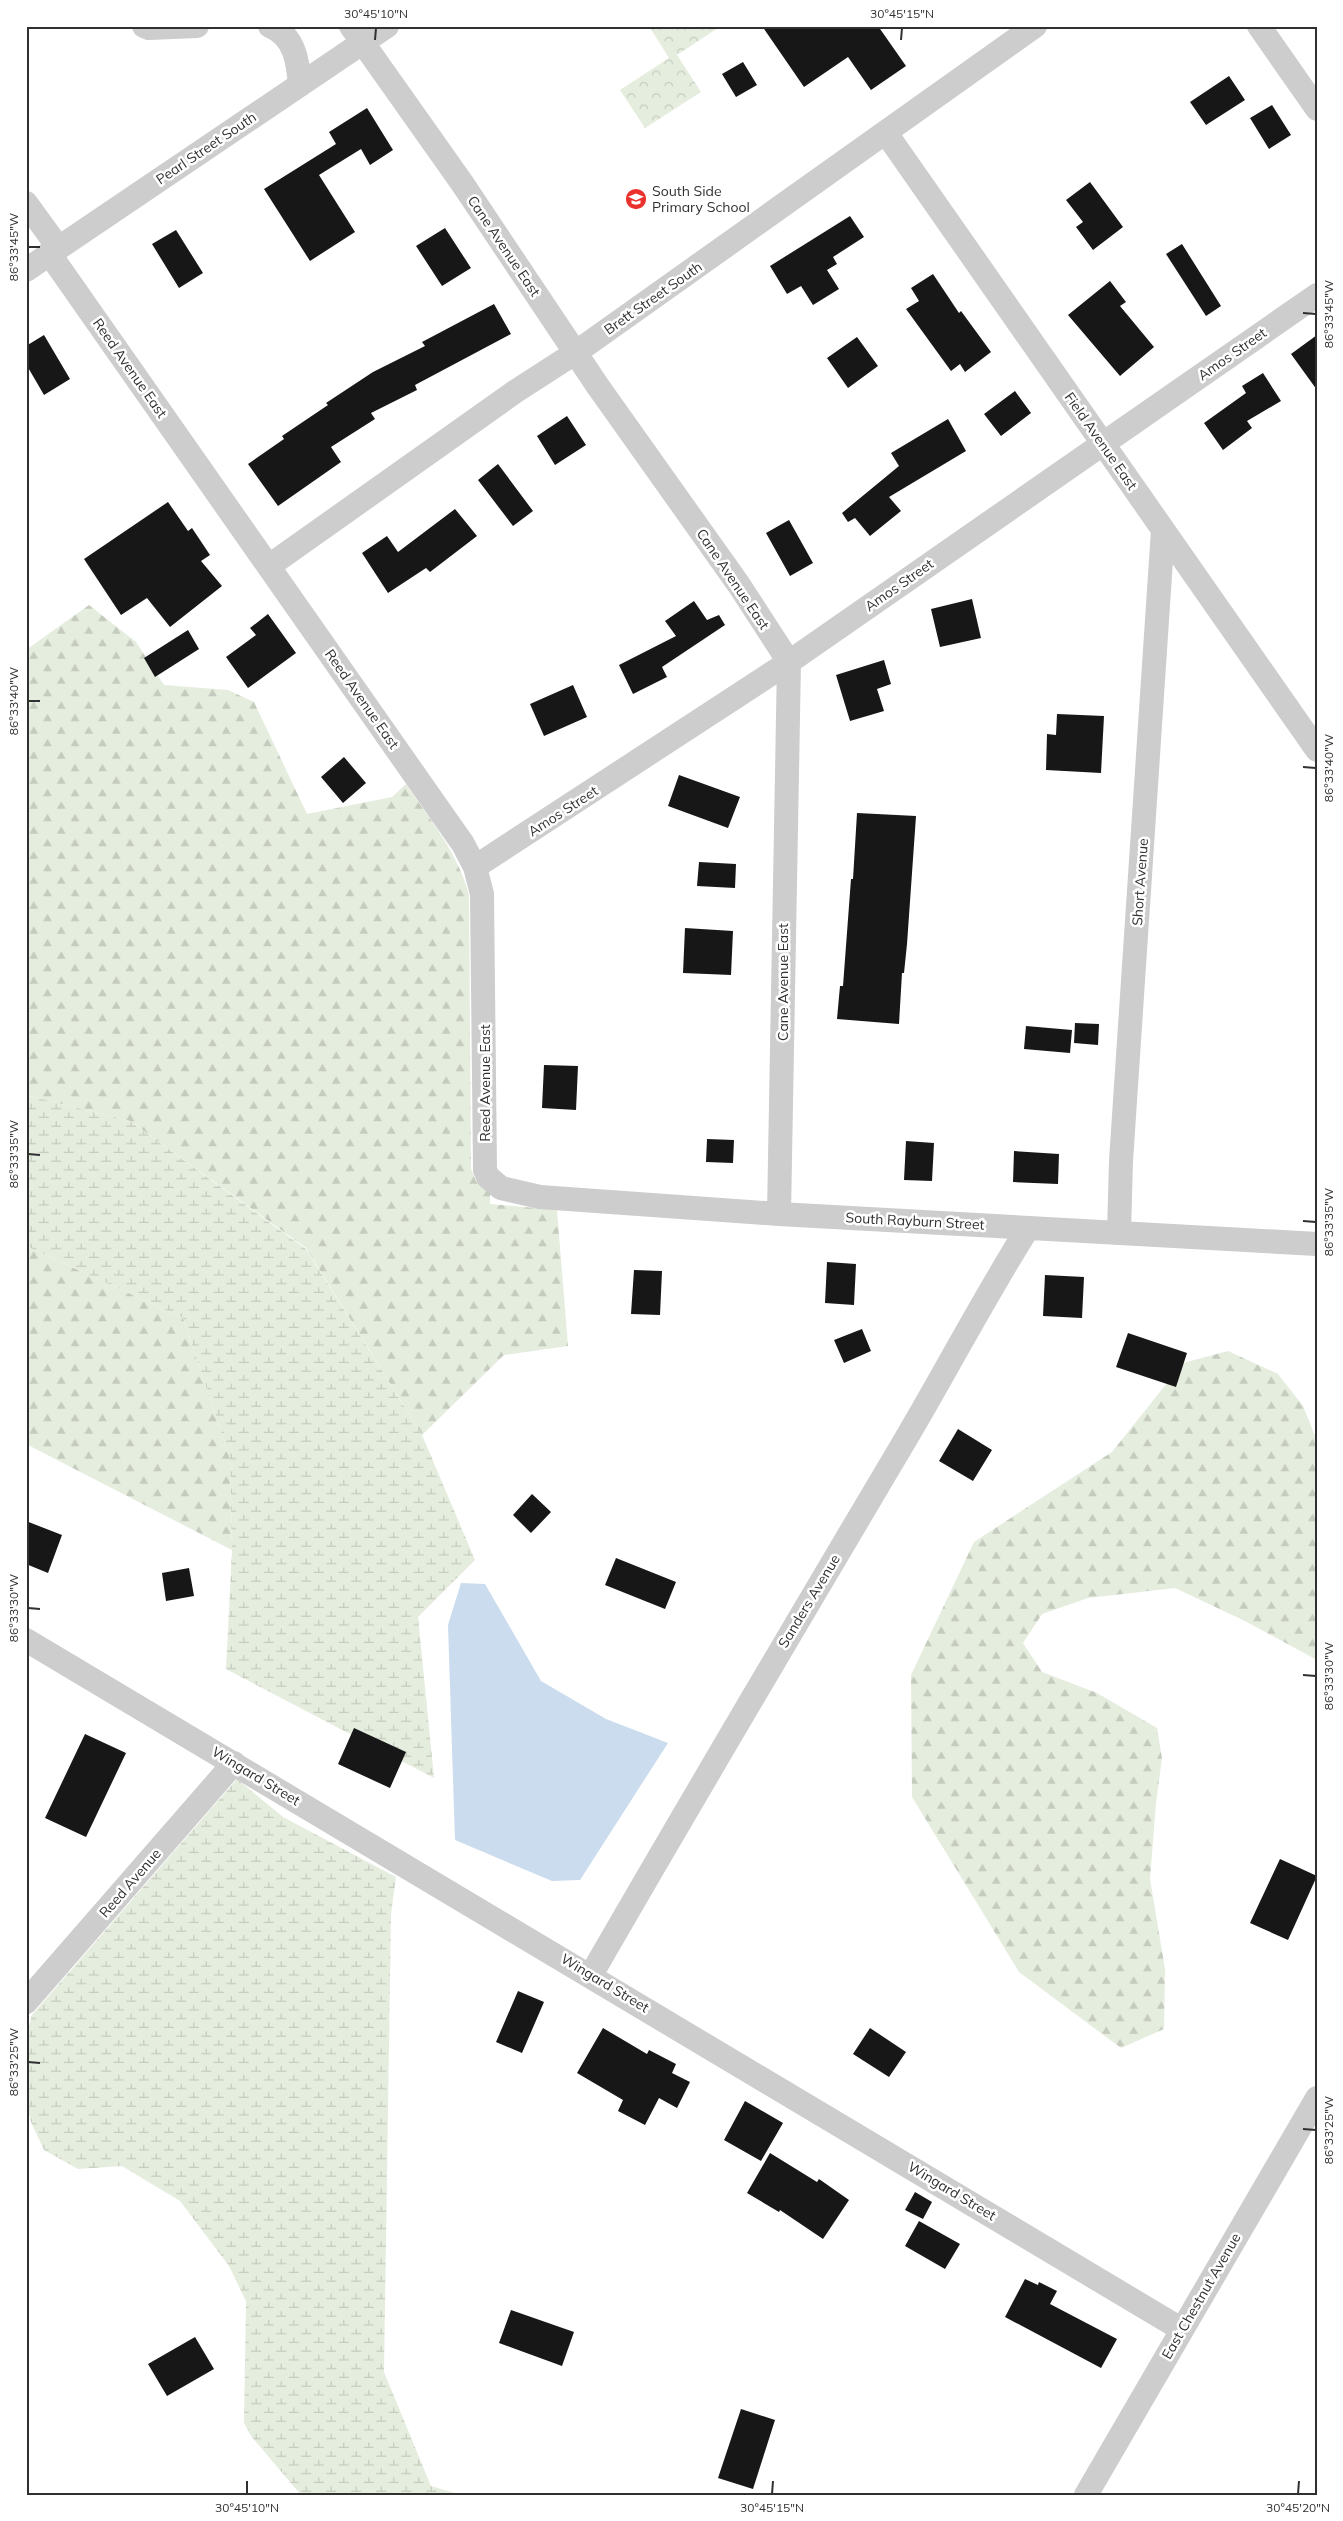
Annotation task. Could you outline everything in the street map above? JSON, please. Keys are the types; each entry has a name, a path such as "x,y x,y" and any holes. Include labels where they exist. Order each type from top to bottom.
{"street":[{"path":"144,26 149,28 197,26"},
{"path":"270,26 289,35 298,64 300,85"},
{"name":"Pearl Street South","path":"26,270 300,85 357,35 387,26"},
{"name":"Brett Street South","path":"269,566 508,396 576,353 1035,26"},
{"path":"1259,26 1317,109"},
{"name":"Cane Avenue East","path":"357,35 462,183 576,353 738,584 789,662 779,1214"},
{"name":"Field Avenue East","path":"886,133 1317,750"},
{"name":"Reed Avenue East","path":"26,203 54,250 269,566 463,844 476,866 482,894 485,1170 488,1177 501,1188 514,1192"},
{"name":"Amos Street","path":"476,866 789,662 1317,295"},
{"name":"Short Avenue","path":"1119,1233 1162,530"},
{"name":"South Rayburn Street","path":"514,1192 540,1197 779,1214 1317,1244"},
{"name":"Sanders Avenue","path":"591,1975 703,1780 915,1422 985,1296 1028,1228"},
{"name":"Wingard Street","path":"26,1640 591,1975 1181,2329"},
{"name":"Reed Avenue","path":"26,2002 234,1763"},
{"name":"East Chestnut Avenue","path":"1086,2495 1317,2098"}],"green space":[{"path":"649,26 721,26 677,55 701,92 645,128 620,90 669,58"},
{"path":"89,605 136,642 164,685 228,690 254,702 307,814 392,797 406,784 443,838 458,865 469,895 471,1169 476,1181 490,1194 490,1204 557,1210 568,1346 504,1355 422,1435 306,1248 130,1121 26,1095 26,650"},
{"path":"26,1095 130,1121 306,1249 422,1435 475,1560 418,1617 434,1778 226,1669 232,1550 230,1458 183,1318 26,1246"},
{"path":"26,1246 183,1318 230,1458 232,1550 26,1444"},
{"path":"1228,1351 1278,1374 1303,1406 1317,1441 1317,1660 1245,1621 1175,1588 1088,1598 1042,1614 1023,1643 1042,1672 1097,1693 1157,1728 1162,1758 1156,1803 1150,1879 1165,1969 1164,2029 1121,2048 1019,1972 912,1797 911,1675 974,1542 1112,1452 1183,1363"},
{"path":"237,1779 283,1817 396,1877 391,1914 384,2372 431,2486 461,2495 301,2495 251,2436 244,2423 246,2301 229,2266 180,2201 122,2166 78,2169 44,2150 31,2122 26,2101 26,2037 32,2015"}],"water":[{"path":"461,1583 485,1584 541,1681 606,1719 668,1743 580,1880 552,1881 455,1840 448,1625"}],"building":[{"path":"762,26 878,26 906,66 871,90 848,57 804,87"},
{"path":"743,62 757,85 736,97 722,74"},
{"path":"1229,76 1245,100 1206,125 1190,102"},
{"path":"1272,105 1291,135 1269,149 1250,118"},
{"path":"367,108 393,150 370,165 361,149 319,175 355,232 310,261 264,189 336,144 329,132"},
{"path":"1090,182 1123,227 1093,250 1076,227 1083,222 1066,200"},
{"path":"850,216 864,237 833,257 837,264 827,270 839,289 813,305 801,286 787,294 770,266"},
{"path":"445,228 471,268 442,286 416,246"},
{"path":"176,230 203,273 179,288 152,244"},
{"path":"1182,244 1221,306 1206,316 1166,254"},
{"path":"933,274 959,313 961,311 991,352 965,372 960,364 951,371 906,309 919,301 911,288"},
{"path":"1110,281 1126,302 1120,306 1154,347 1120,376 1068,315"},
{"path":"494,304 511,334 415,385 417,390 371,413 375,419 331,447 341,462 278,506 248,464 284,439 282,436 328,405 326,403 373,372 425,346 422,342"},
{"path":"44,335 70,379 44,395 26,364 26,346"},
{"path":"1317,335 1317,390 1291,354"},
{"path":"857,337 878,366 848,388 827,358"},
{"path":"1263,373 1281,401 1247,421 1252,428 1223,450 1204,423 1246,393 1242,386"},
{"path":"1015,391 1031,413 1001,436 984,414"},
{"path":"567,416 586,445 555,465 537,436"},
{"path":"948,419 966,451 889,497 901,511 870,536 855,518 848,522 842,513 899,466 891,453"},
{"path":"498,464 533,511 513,526 478,480"},
{"path":"168,502 188,531 192,528 210,555 201,561 222,586 170,627 147,598 121,615 84,559"},
{"path":"455,509 477,536 430,572 426,568 388,593 362,553 387,536 398,552"},
{"path":"789,520 813,563 790,576 766,533"},
{"path":"972,599 981,638 940,647 931,609"},
{"path":"694,601 707,620 719,615 725,625 662,667 667,677 633,694 619,665 676,636 665,621"},
{"path":"268,614 296,653 248,688 226,657 256,635 250,628"},
{"path":"188,630 199,649 155,677 144,658"},
{"path":"884,660 891,684 877,689 884,711 850,721 836,675"},
{"path":"573,685 587,717 544,736 530,704"},
{"path":"1057,714 1104,716 1101,773 1046,770 1047,734 1056,735"},
{"path":"344,757 366,783 343,803 321,777"},
{"path":"679,775 740,797 728,828 668,806"},
{"path":"857,813 916,816 899,1024 837,1019 840,986 843,986"},
{"path":"699,862 736,864 735,888 697,886"},
{"path":"685,928 733,931 731,975 683,973"},
{"path":"1075,1023 1099,1024 1098,1045 1074,1043"},
{"path":"1026,1026 1072,1030 1070,1053 1024,1049"},
{"path":"544,1065 578,1066 576,1110 542,1108"},
{"path":"707,1139 734,1140 733,1163 706,1162"},
{"path":"906,1141 934,1143 932,1181 904,1180"},
{"path":"1014,1151 1059,1154 1058,1184 1013,1182"},
{"path":"827,1262 856,1264 854,1305 825,1303"},
{"path":"634,1270 662,1271 660,1315 631,1314"},
{"path":"1045,1275 1084,1277 1082,1318 1043,1316"},
{"path":"862,1329 871,1351 844,1363 834,1340"},
{"path":"1128,1333 1187,1353 1176,1387 1116,1367"},
{"path":"958,1429 992,1450 973,1481 939,1461"},
{"path":"532,1494 551,1512 531,1533 513,1515"},
{"path":"26,1521 62,1535 48,1573 26,1564"},
{"path":"616,1558 676,1582 665,1609 605,1585"},
{"path":"189,1568 194,1596 166,1601 162,1573"},
{"path":"354,1728 406,1752 390,1788 338,1764"},
{"path":"85,1734 126,1753 86,1837 45,1818"},
{"path":"1280,1859 1317,1876 1288,1940 1250,1923"},
{"path":"518,1991 544,2002 522,2053 496,2042"},
{"path":"603,2028 647,2054 649,2050 676,2064 672,2073 690,2082 677,2108 659,2098 645,2125 618,2111 623,2100 577,2073"},
{"path":"870,2028 906,2052 889,2077 853,2054"},
{"path":"745,2101 783,2123 761,2161 724,2140"},
{"path":"770,2153 817,2182 819,2179 849,2200 823,2239 780,2210 779,2212 747,2193"},
{"path":"915,2192 932,2202 923,2219 905,2210"},
{"path":"919,2221 960,2244 945,2269 905,2246"},
{"path":"1025,2279 1038,2285 1039,2282 1057,2291 1050,2304 1117,2339 1101,2368 1005,2317"},
{"path":"511,2310 574,2332 562,2366 499,2343"},
{"path":"195,2337 214,2369 167,2396 148,2364"},
{"path":"741,2409 775,2420 753,2489 718,2478"}],"place":[{"name":"South Side Primary School","path":"636,199"}]}
